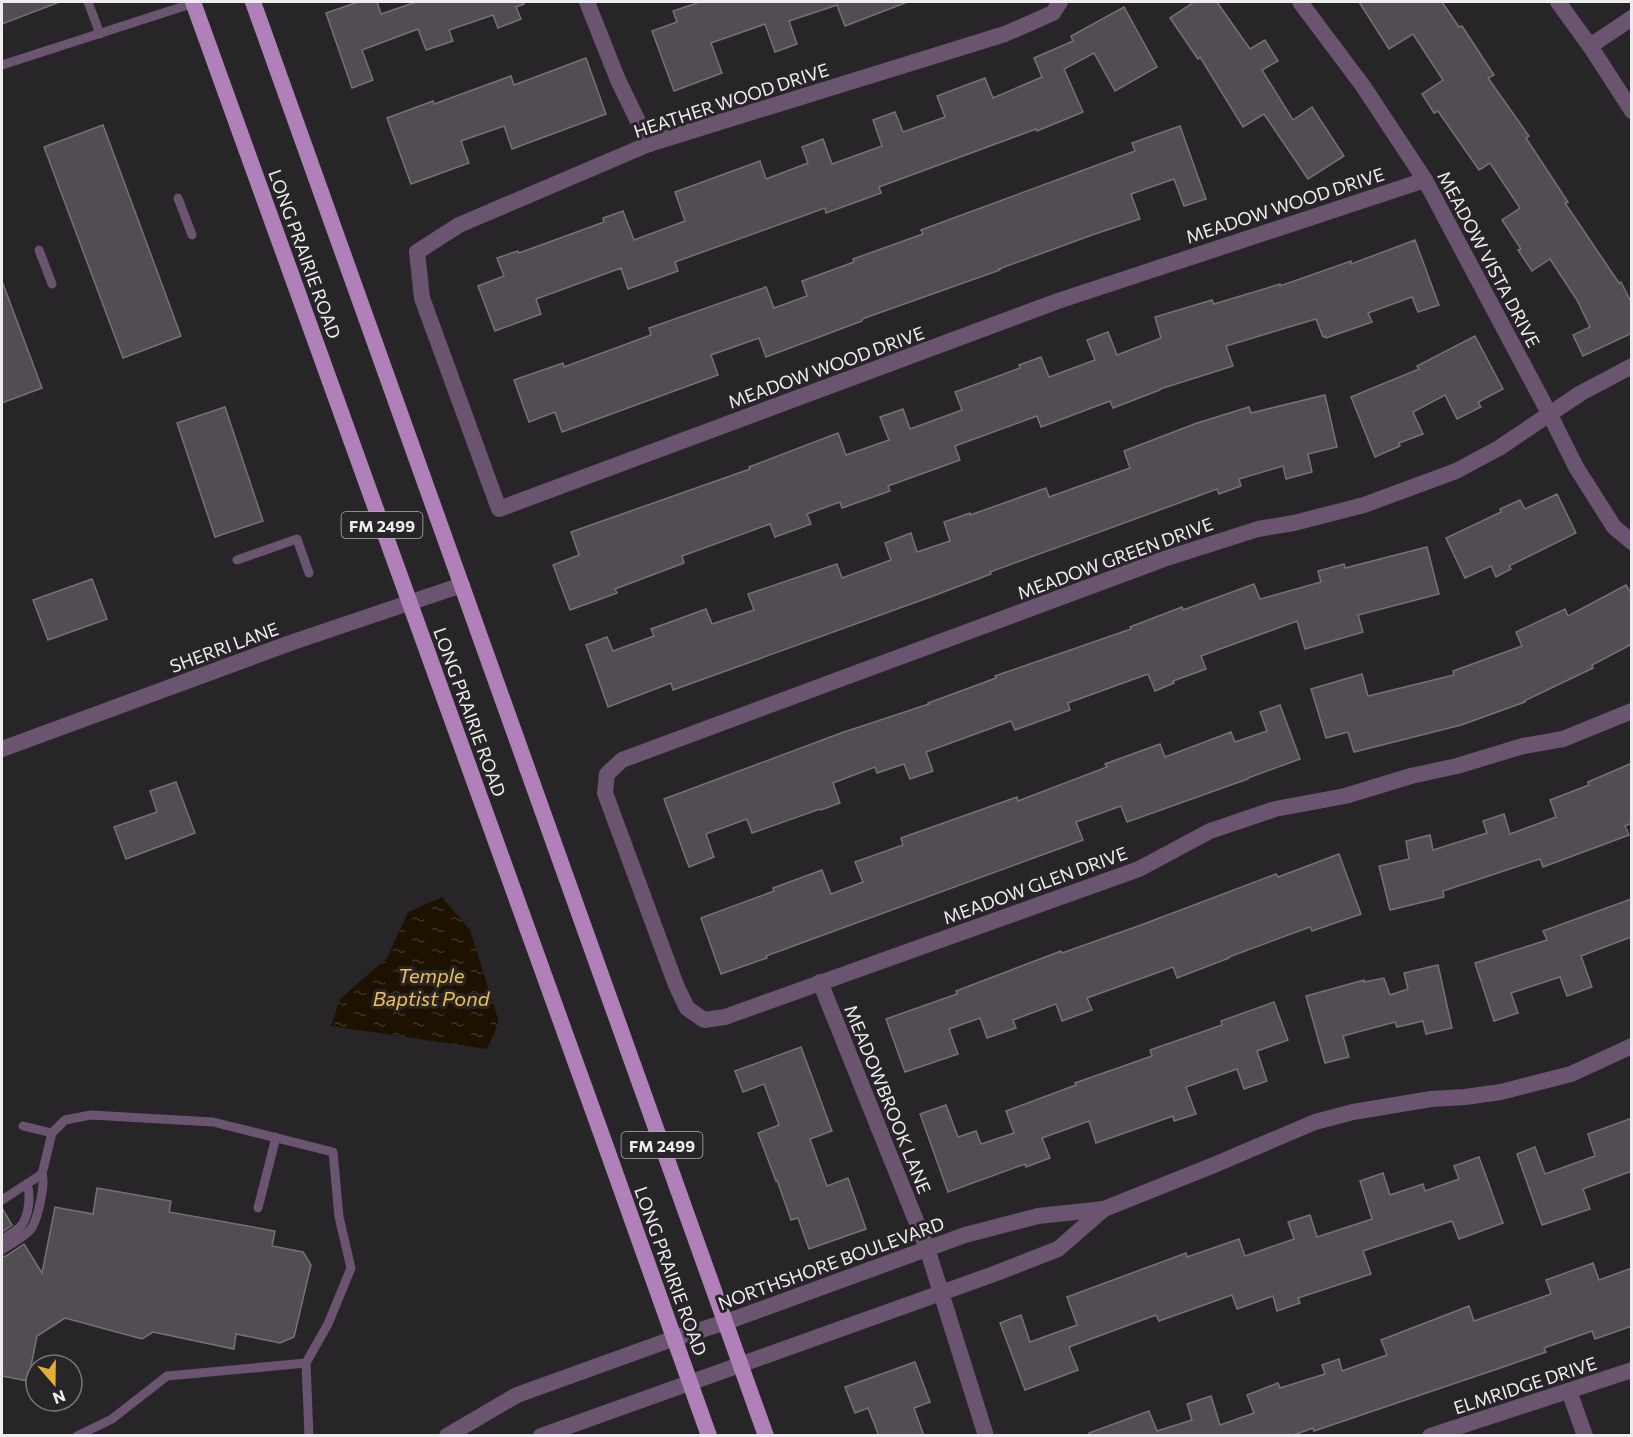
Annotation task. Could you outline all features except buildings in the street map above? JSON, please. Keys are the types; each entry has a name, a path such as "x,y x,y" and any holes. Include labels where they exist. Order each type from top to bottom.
{"main road":[{"name":"LONG PRAIRIE ROAD","path":"195,2 709,1436"},
{"name":"LONG PRAIRIE ROAD","path":"253,2 766,1436"}],"street":[{"path":"587,2 618,80 649,144"},
{"name":"HEATHER WOOD DRIVE","path":"417,252 459,225 649,144 1005,34 1053,13 1060,2"},
{"name":"MEADOW VISTA DRIVE","path":"1300,2 1363,86 1425,180 1550,415 1575,467 1614,527 1632,542"},
{"path":"1558,2 1632,111"},
{"path":"1590,46 1632,18"},
{"name":"MEADOW WOOD DRIVE","path":"417,252 422,298 499,509 1058,302 1425,180"},
{"name":"MEADOW GREEN DRIVE","path":"607,778 607,774 622,760 1164,559 1258,529 1294,523 1364,505 1456,471 1499,448 1581,393 1632,366"},
{"name":"SHERRI LANE","path":"2,748 293,642 462,585"},
{"name":"MEADOW GLEN DRIVE","path":"607,778 605,793 672,974 687,1008 704,1020 725,1017 1139,869 1210,831 1275,809 1345,796 1523,746 1563,739 1632,711"},
{"name":"MEADOWBROOK LANE","path":"820,982 927,1248 986,1436"},
{"name":"NORTHSHORE BOULEVARD","path":"447,1436 517,1395 965,1235 1038,1216 1104,1209 1315,1122 1353,1112 1431,1099 1501,1092 1571,1074 1632,1046"},
{"name":"NORTHSHORE BOULEVARD","path":"541,1436 1058,1249 1104,1209"},
{"name":"ELMRIDGE DRIVE","path":"1430,1436 1632,1370"},
{"path":"1569,1391 1585,1436"}],"lane":[{"path":"88,2 100,34"},
{"path":"2,66 195,2"},
{"path":"178,198 192,235"},
{"path":"39,250 52,284"},
{"path":"237,560 297,539 309,573"},
{"path":"2,1250 32,1229 39,1205 44,1179 42,1174 52,1133 65,1120 91,1115 213,1122 333,1152 339,1217 351,1268 328,1324 306,1363 309,1436"},
{"path":"23,1126 52,1133"},
{"path":"258,1208 276,1137"},
{"path":"2,1200 42,1174"},
{"path":"2,1240 21,1227 26,1218 29,1191 27,1184"},
{"path":"77,1436 112,1419 167,1376 306,1363"}],"water":[{"name":"Temple Baptist Pond","path":"442,897 470,930 499,1022 487,1049 331,1026 340,999 387,958 408,912"}]}
